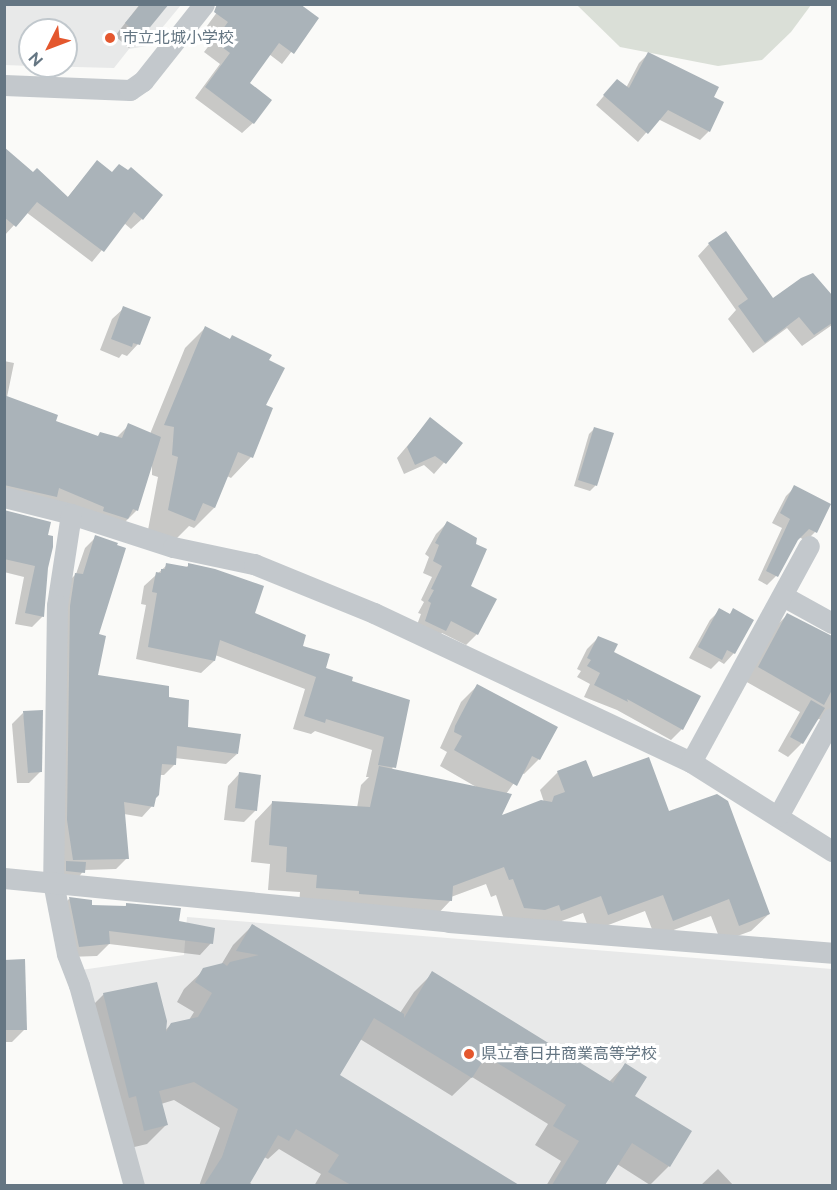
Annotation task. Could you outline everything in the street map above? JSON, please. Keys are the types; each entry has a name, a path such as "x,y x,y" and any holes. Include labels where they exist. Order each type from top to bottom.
{"street":[{"path":"4,85 130,90 143,81 204,4"},
{"path":"4,497 71,514 173,547 254,564 374,613 691,762 832,851"},
{"path":"71,514 57,605 53,882 67,954 80,985 134,1185"},
{"path":"691,762 809,546"},
{"path":"783,596 832,623"},
{"path":"778,816 832,718"},
{"path":"4,878 449,922 832,953"}],"shaded area":[{"name":"市立北城小学校","path":"5,5 181,5 147,46 129,49 114,68 78,67 78,18 18,18 18,66 5,65"},
{"path":"577,5 811,5 791,32 762,60 718,66 620,47"},
{"name":"県立春日井商業高等学校","path":"187,917 832,969 832,1185 139,1185 81,970 184,955"}],"building":[{"path":"141,4 169,4 142,37 125,23"},
{"path":"217,4 300,4 319,18 294,54 279,43 250,83 272,100 254,124 205,87 230,53 214,41 228,22 214,12"},
{"path":"648,52 719,87 714,97 724,102 710,132 668,110 648,134 603,95 617,79 629,88"},
{"path":"4,147 33,172 37,168 68,197 97,160 112,172 119,164 128,170 131,167 163,195 143,220 134,212 104,252 37,202 16,227 4,217"},
{"path":"726,231 773,298 801,278 813,273 832,295 832,323 814,335 799,317 765,343 738,306 748,299 708,243"},
{"path":"123,306 151,317 140,345 133,343 132,347 111,339"},
{"path":"205,326 230,339 232,335 272,355 269,360 285,368 266,405 273,408 253,458 238,452 215,508 203,503 195,521 168,510 178,457 172,455 174,427 164,425"},
{"path":"4,395 58,415 56,421 98,436 100,432 122,438 128,423 161,437 138,511 133,509 128,519 103,511 104,507 59,488 57,497 4,485"},
{"path":"430,417 463,443 446,464 435,456 415,465 407,447"},
{"path":"594,427 614,433 597,486 578,480"},
{"path":"794,485 831,504 817,533 809,529 798,540 778,577 766,571 790,519 780,513"},
{"path":"4,510 51,522 48,535 53,536 53,547 48,568 44,617 25,613 35,566 4,559"},
{"path":"447,521 477,538 476,544 487,549 471,586 497,599 478,635 451,621 446,631 425,621 431,603 428,601 434,590 431,589 442,566 433,561 439,545 435,543"},
{"path":"95,535 126,548 99,634 106,636 98,675 169,686 169,697 189,700 188,727 241,734 238,754 177,746 176,765 162,764 159,795 154,807 124,802 129,859 73,860 67,820 70,606 75,573 83,574"},
{"path":"166,563 188,567 188,563 215,569 264,586 255,613 306,635 303,646 330,654 326,668 353,677 352,681 410,700 396,768 378,765 384,737 326,719 325,723 304,716 316,677 220,640 215,661 148,647 157,593 152,592 156,572 161,573"},
{"path":"719,608 730,614 733,608 754,620 735,654 727,650 722,660 698,647"},
{"path":"787,613 832,636 832,690 824,705 758,667"},
{"path":"598,636 618,644 614,652 701,696 683,730 627,699 628,702 594,685 600,673 587,666 591,660 587,658"},
{"path":"477,684 558,727 540,760 532,756 517,786 454,750 462,736 454,732 455,726"},
{"path":"811,700 825,708 803,744 790,737"},
{"path":"43,710 42,772 28,773 23,711"},
{"path":"649,757 669,811 717,794 728,801 770,914 739,926 729,899 673,921 663,895 608,915 601,896 561,911 559,905 545,910 524,908 513,879 509,880 504,867 453,886 452,901 359,894 359,891 316,888 317,875 286,872 287,847 269,845 272,801 370,807 379,766 512,794 502,815 541,800 552,802 554,796 565,792 557,771 586,760 593,777"},
{"path":"239,772 261,775 257,811 235,808"},
{"path":"66,861 86,862 85,873 66,871"},
{"path":"69,897 92,900 92,905 126,906 126,903 181,908 179,921 215,928 213,944 109,931 110,944 79,947"},
{"path":"252,924 404,1014 404,1018 432,971 613,1083 625,1063 647,1077 635,1096 692,1131 670,1167 632,1143 605,1185 552,1185 579,1141 553,1126 566,1105 486,1056 472,1078 374,1018 340,1075 519,1185 351,1185 328,1172 339,1155 296,1129 289,1141 278,1135 249,1185 204,1185 222,1157 238,1109 194,1082 159,1091 168,1125 144,1131 136,1096 129,1098 103,993 157,982 167,1021 166,1032 171,1023 198,1017 212,993 195,982 203,968 223,963 227,966 230,962 259,955 236,951"},
{"path":"25,959 27,1030 4,1030 4,960"}],"place":[{"name":"市立北城小学校","path":"110,38"},
{"name":"県立春日井商業高等学校","path":"469,1054"}]}
